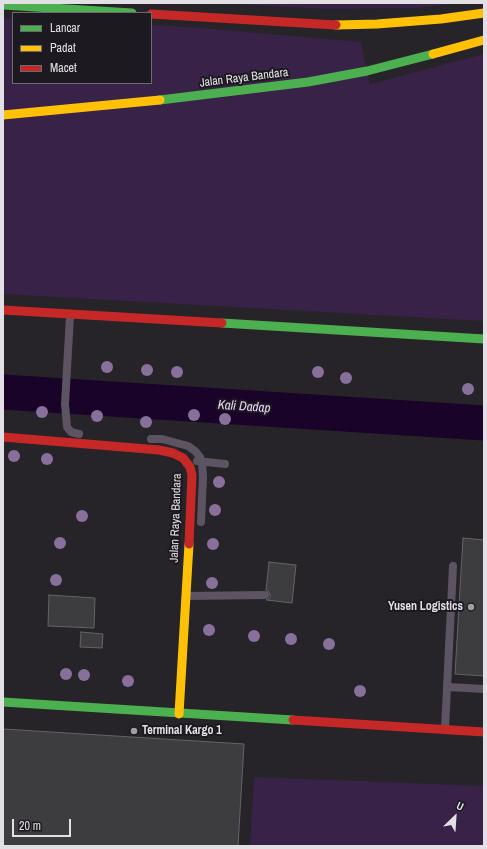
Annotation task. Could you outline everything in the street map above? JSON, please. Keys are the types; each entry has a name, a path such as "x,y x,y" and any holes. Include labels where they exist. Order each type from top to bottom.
{"street":[{"path":"3,6 114,12"},
{"path":"152,14 300,23 377,24 441,19 484,13"},
{"name":"Jalan Raya Bandara","path":"3,114 256,89 308,82 416,60 484,40"},
{"path":"3,310 484,339"},
{"name":"Jalan Raya Bandara","path":"3,437 159,450 173,453 183,458 190,467 192,474 179,714"},
{"path":"3,702 484,732"}],"lane":[{"path":"70,314 65,404 68,427 71,432 91,435"},
{"path":"146,438 162,439 188,446 195,451 202,462 203,490 200,528"},
{"path":"183,458 202,462 225,464"},
{"path":"445,730 453,566"},
{"path":"185,596 192,587 195,576"},
{"path":"185,596 265,595"},
{"path":"447,687 484,689"}],"shaded area":[{"path":"216,3 457,3 418,8 326,9"},
{"path":"3,19 12,19 12,84 152,84 152,25 361,42 370,84 484,54 484,321 3,294"},
{"path":"254,777 484,786 484,846 250,846"}],"building":[{"name":"Yusen Logistics","path":"463,538 484,540 484,676 455,674"},
{"path":"269,562 296,565 292,603 266,600 270,598 269,592 266,590"},
{"path":"49,595 95,598 94,628 48,626"},
{"path":"81,632 103,634 102,648 80,647"},
{"path":"3,729 244,744 238,846 3,846"}],"waterway":[{"name":"Kali Dadap","path":"3,392 484,423"}],"traffic: fast":[{"path":"3,5 116,12"},
{"path":"160,100 308,82 367,71 433,54"},
{"path":"222,323 484,339"},
{"path":"3,702 293,720"}],"traffic: slow":[{"path":"336,25 377,24 441,19 484,13"},
{"path":"433,54 484,40"},
{"path":"3,115 160,100"},
{"path":"179,714 189,544"}],"traffic: jam":[{"path":"152,14 336,25"},
{"path":"3,310 222,323"},
{"path":"3,437 159,450 173,453 183,458 190,467 192,475 189,544"},
{"path":"293,720 484,732"}],"place":[{"name":"Yusen Logistics","path":"471,607"},
{"name":"Terminal Kargo 1","path":"134,731"}]}
